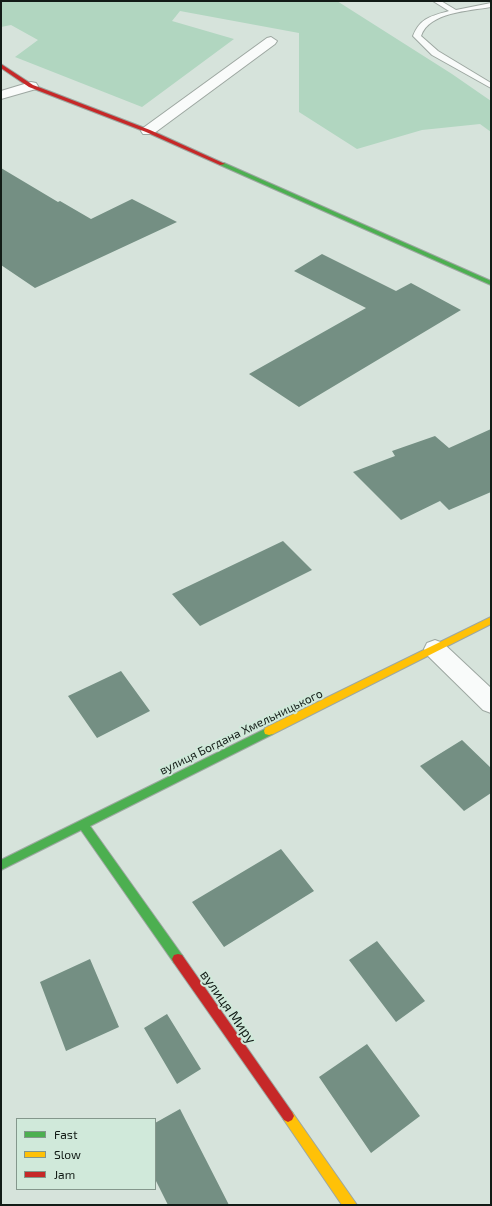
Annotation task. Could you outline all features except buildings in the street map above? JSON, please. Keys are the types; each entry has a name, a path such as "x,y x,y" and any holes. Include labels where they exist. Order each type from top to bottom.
{"street":[{"path":"148,131 271,41"},
{"path":"1,66 31,86 148,131 491,284"},
{"path":"1,95 31,86"},
{"name":"вулиця Богдана Хмельницького","path":"1,865 491,620"},
{"path":"435,649 491,703"},
{"name":"вулиця Миру","path":"83,824 350,1205"}],"lane":[{"path":"436,1 455,12"},
{"path":"491,5 455,12 431,20 420,27 417,36 435,53 491,86"}],"green space":[{"path":"1,1 337,1 452,74 491,101 491,132 480,124 422,130 357,149 299,112 299,33 180,11 172,21 234,39 142,107 15,57 38,40 11,25 1,27"}],"traffic: fast":[{"path":"222,164 491,283"},
{"path":"1,865 269,731"},
{"path":"83,824 178,959"}],"traffic: slow":[{"path":"269,731 491,620"},
{"path":"288,1116 350,1205"}],"traffic: jam":[{"path":"1,66 31,86 148,131 222,164"},
{"path":"178,959 288,1116"}]}
